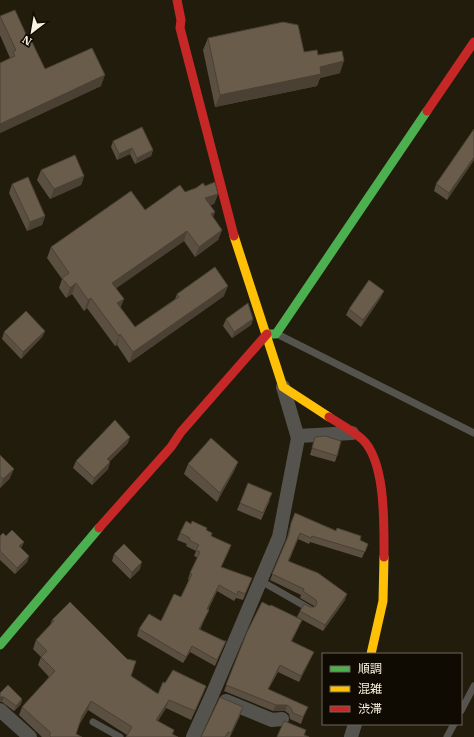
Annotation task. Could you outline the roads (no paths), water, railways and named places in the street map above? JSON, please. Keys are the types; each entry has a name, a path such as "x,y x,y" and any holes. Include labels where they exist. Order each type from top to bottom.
{"street":[{"path":"177,0 181,20 180,28 233,232 272,334 283,387 298,436 279,536 193,737"},
{"path":"0,645 82,547 171,446 181,432 272,334 474,42"},
{"path":"283,387 352,433 362,438 372,450 378,466 384,536 383,601 372,653"},
{"path":"298,436 352,433"},
{"path":"212,695 272,720 282,718"},
{"path":"0,710 30,737"},
{"path":"351,737 355,725"}],"lane":[{"path":"272,334 474,433"},
{"path":"261,581 310,609"},
{"path":"462,709 474,686"},
{"path":"93,722 120,737"},
{"path":"448,737 454,725"}]}
